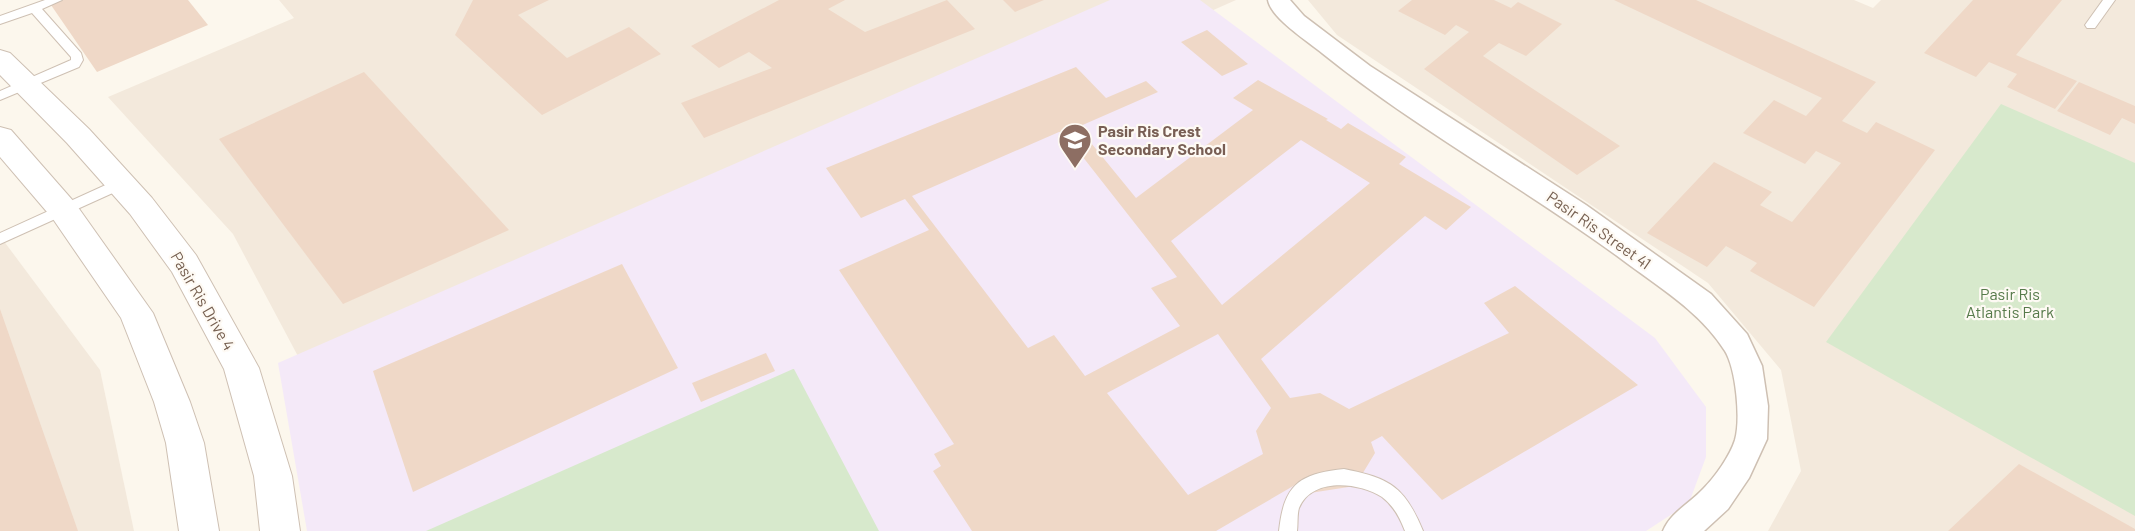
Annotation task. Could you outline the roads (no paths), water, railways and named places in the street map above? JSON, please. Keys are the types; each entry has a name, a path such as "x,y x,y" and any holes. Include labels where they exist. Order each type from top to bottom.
{"street":[{"name":"Pasir Ris Street 41","path":"1279,0 1280,5 1296,21 1361,72 1576,212 1701,303 1736,342 1747,366 1752,406 1751,439 1737,468 1716,500 1680,531"},
{"name":"Pasir Ris Drive 4","path":"0,59 27,84 121,183 184,264 241,368 273,476 280,531"},
{"path":"0,137 64,211 136,313 172,402 184,443 199,531"}],"lane":[{"path":"0,20 56,0"},
{"path":"2091,25 2109,0"},
{"path":"0,96 74,64 77,60 77,56 35,8"},
{"path":"0,239 121,183"},
{"path":"1288,531 1287,518 1296,495 1317,480 1343,475 1371,481 1396,497 1412,520 1414,531"}],"place":[{"name":"Pasir Ris Crest Secondary School","path":"1075,169"}],"park label":[{"name":"Pasir Ris Atlantis Park","path":"2010,303"}]}
